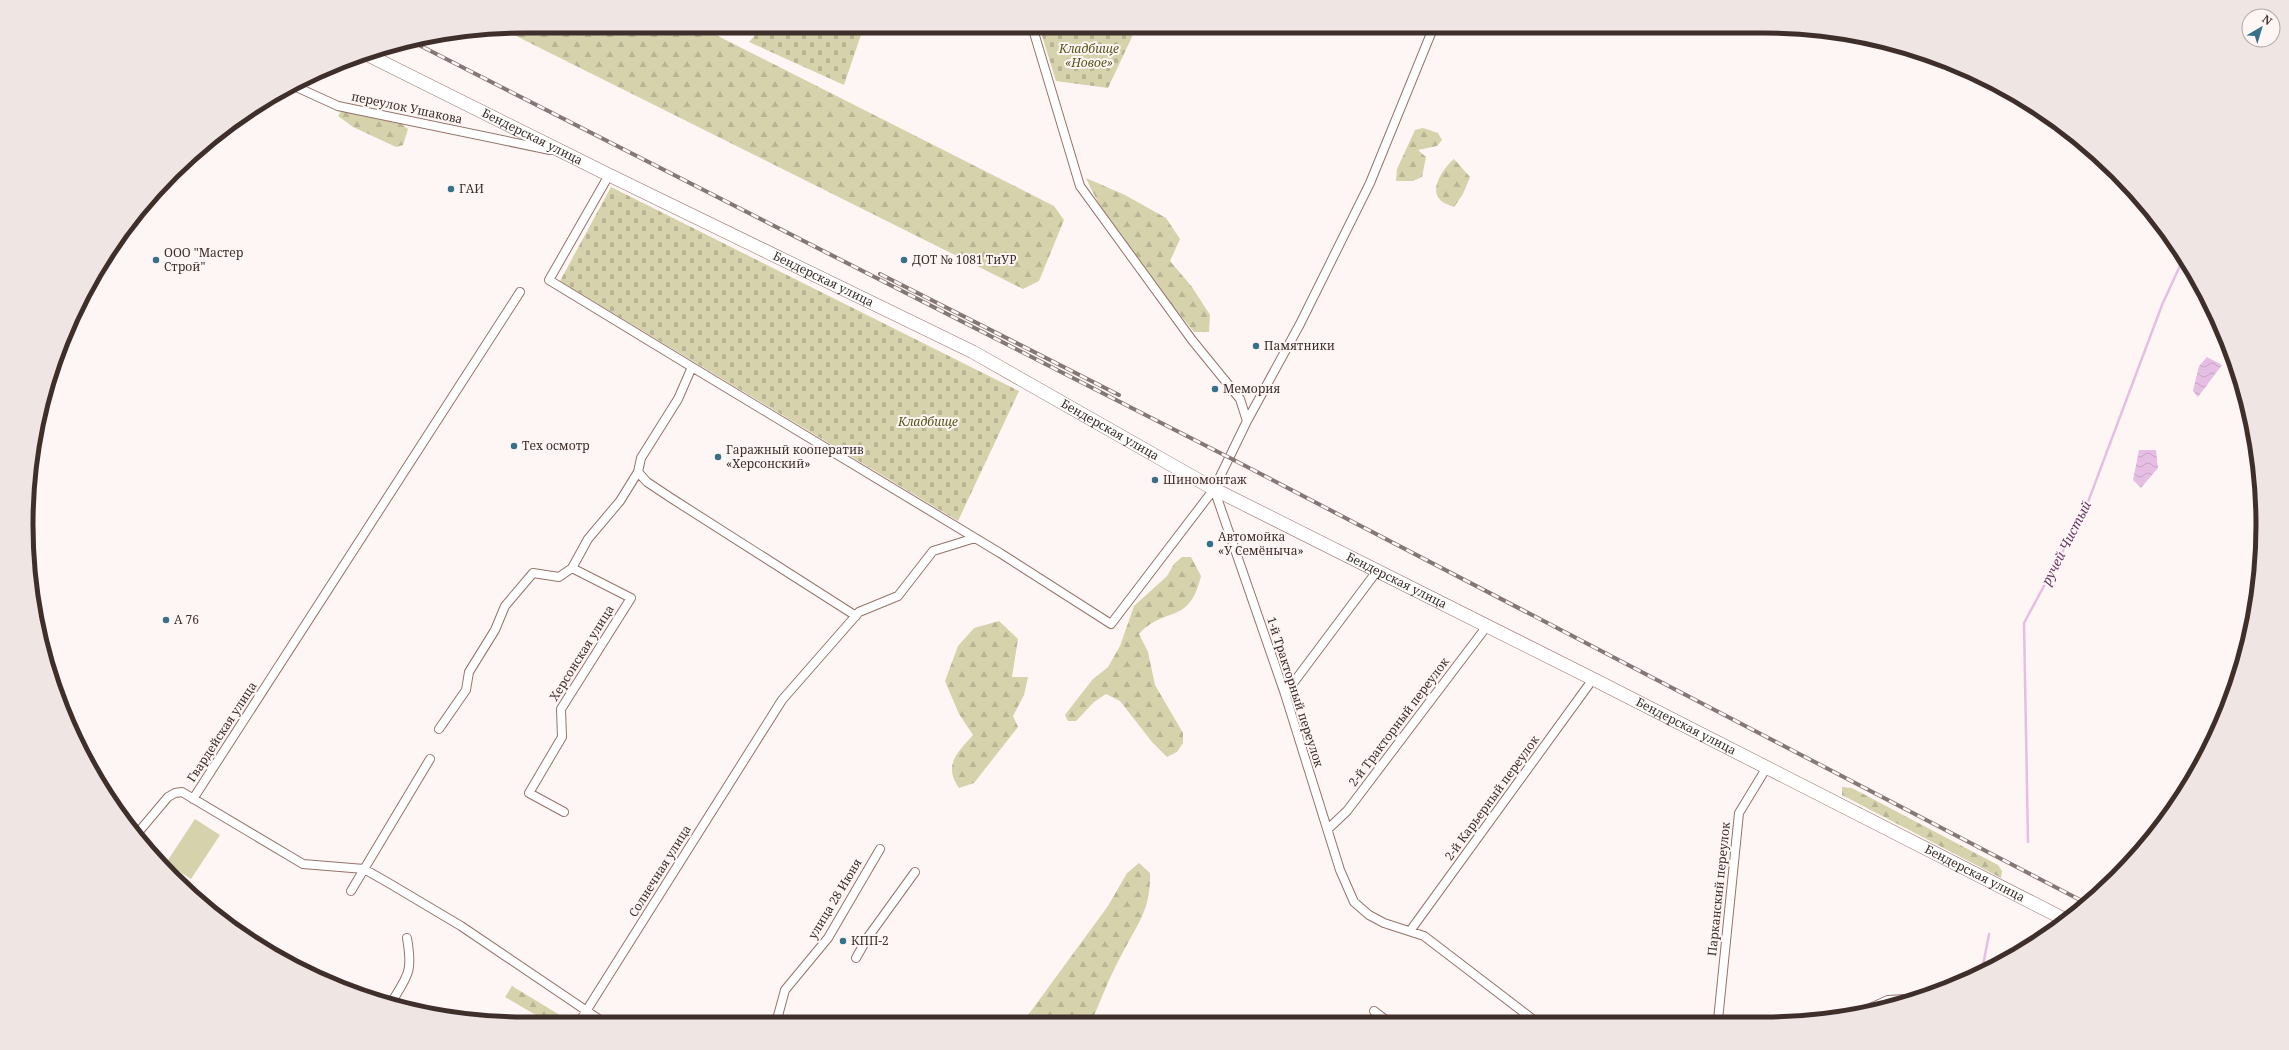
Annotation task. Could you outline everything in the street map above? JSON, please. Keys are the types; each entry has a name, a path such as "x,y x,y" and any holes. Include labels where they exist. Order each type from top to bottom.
{"main road":[{"name":"Бендерская улица","path":"373,57 609,175 973,352 1214,489 1593,679 2061,917"}],"street":[{"path":"1034,33 1080,186 1192,340 1240,399 1247,421"},
{"path":"609,175 549,280 975,538 1111,624 1214,489 1247,421 1300,324 1370,183 1431,33"},
{"name":"переулок Ушакова","path":"299,88 338,106 567,153"},
{"name":"Гвардейская улица","path":"140,831 168,797 175,793 182,792 193,799 520,292"},
{"path":"439,729 466,690 469,672 495,630 505,606 533,573 559,577 572,568 588,539 620,501 638,472 641,458 678,399 692,367"},
{"path":"638,472 647,482 671,498 856,616"},
{"name":"1-й Тракторный переулок","path":"1214,489 1285,694 1340,870 1354,902 1369,915 1384,923 1410,931"},
{"name":"Солнечная улица","path":"582,1017 782,700 859,612 898,596 933,551 975,538"},
{"name":"Херсонская улица","path":"564,812 528,793 562,737 561,708 631,598 572,568"},
{"path":"1285,694 1378,571"},
{"name":"2-й Тракторный переулок","path":"1328,829 1347,811 1487,626"},
{"name":"2-й Карьерный переулок","path":"1410,931 1593,679"},
{"path":"351,891 430,759"},
{"name":"Парканский переулок","path":"1718,1017 1739,812 1767,768"},
{"path":"193,799 303,864 364,870 387,882 461,926 596,1017"},
{"name":"улица 28 Июня","path":"778,1017 785,990 828,938 880,849"},
{"path":"856,958 868,937 915,872"},
{"path":"1410,931 1424,936 1530,1017"},
{"path":"394,999 410,971 411,958 407,938"},
{"path":"1374,1011 1382,1017"}],"green space":[{"path":"511,33 712,33 1054,206 1064,220 1039,281 1023,289"},
{"path":"757,33 862,33 844,85 749,42"},
{"name":"Кладбище «Новое»","path":"1041,33 1134,33 1108,88 1056,81"},
{"path":"342,110 399,122 408,129 403,145 396,147 353,127 338,116"},
{"path":"1423,128 1438,133 1442,140 1437,146 1418,150 1426,157 1422,177 1413,181 1396,181 1397,169 1415,130"},
{"path":"1454,159 1470,177 1463,194 1454,207 1445,204 1439,199 1436,192 1436,187 1443,171"},
{"path":"1086,178 1125,195 1166,218 1180,239 1170,261 1192,287 1210,315 1209,332 1194,332 1150,277 1121,239 1108,219"},
{"name":"Кладбище","path":"611,187 1019,391 958,521 560,281"},
{"path":"1182,557 1191,557 1201,576 1196,592 1190,602 1183,609 1149,625 1139,634 1148,652 1155,685 1183,733 1183,743 1177,752 1167,757 1152,742 1120,701 1106,694 1094,702 1076,721 1068,721 1065,715 1092,680 1108,667 1120,646 1134,606 1167,576 1174,564"},
{"path":"999,621 1018,639 1012,677 1028,677 1024,695 1013,716 1018,727 974,783 959,788 954,780 952,766 957,754 973,735 959,714 945,681 958,646 974,628"},
{"path":"1842,787 1852,788 1998,865 2002,871 2001,878 1842,795"},
{"path":"195,819 220,835 191,879 167,862"},
{"path":"1139,863 1150,873 1148,898 1142,917 1113,971 1093,1017 1027,1017 1108,906 1127,873"},
{"path":"512,986 563,1017 539,1017 505,997"}],"water":[{"path":"2207,357 2222,365 2198,397 2193,391 2199,366"},
{"path":"2139,450 2156,450 2158,468 2141,488 2133,480"}],"waterway":[{"name":"ручей Чистый","path":"2028,842 2024,623 2085,510 2162,305 2181,264"},
{"name":"ручей Чистый","path":"1983,965 1989,934"}],"railway":[{"path":"418,45 1230,458 2081,901"},
{"path":"880,274 1119,395"}],"place":[{"name":"ГАИ","path":"451,189"},
{"name":"ООО \"Мастер Строй\"","path":"156,260"},
{"name":"ДОТ № 1081 ТиУР","path":"904,260"},
{"name":"Памятники","path":"1256,346"},
{"name":"Мемория","path":"1215,389"},
{"name":"Тех осмотр","path":"514,446"},
{"name":"Гаражный кооператив «Херсонский»","path":"718,457"},
{"name":"Шиномонтаж","path":"1155,480"},
{"name":"Автомойка «У Семёныча»","path":"1210,544"},
{"name":"А 76","path":"166,620"},
{"name":"КПП-2","path":"843,941"}]}
